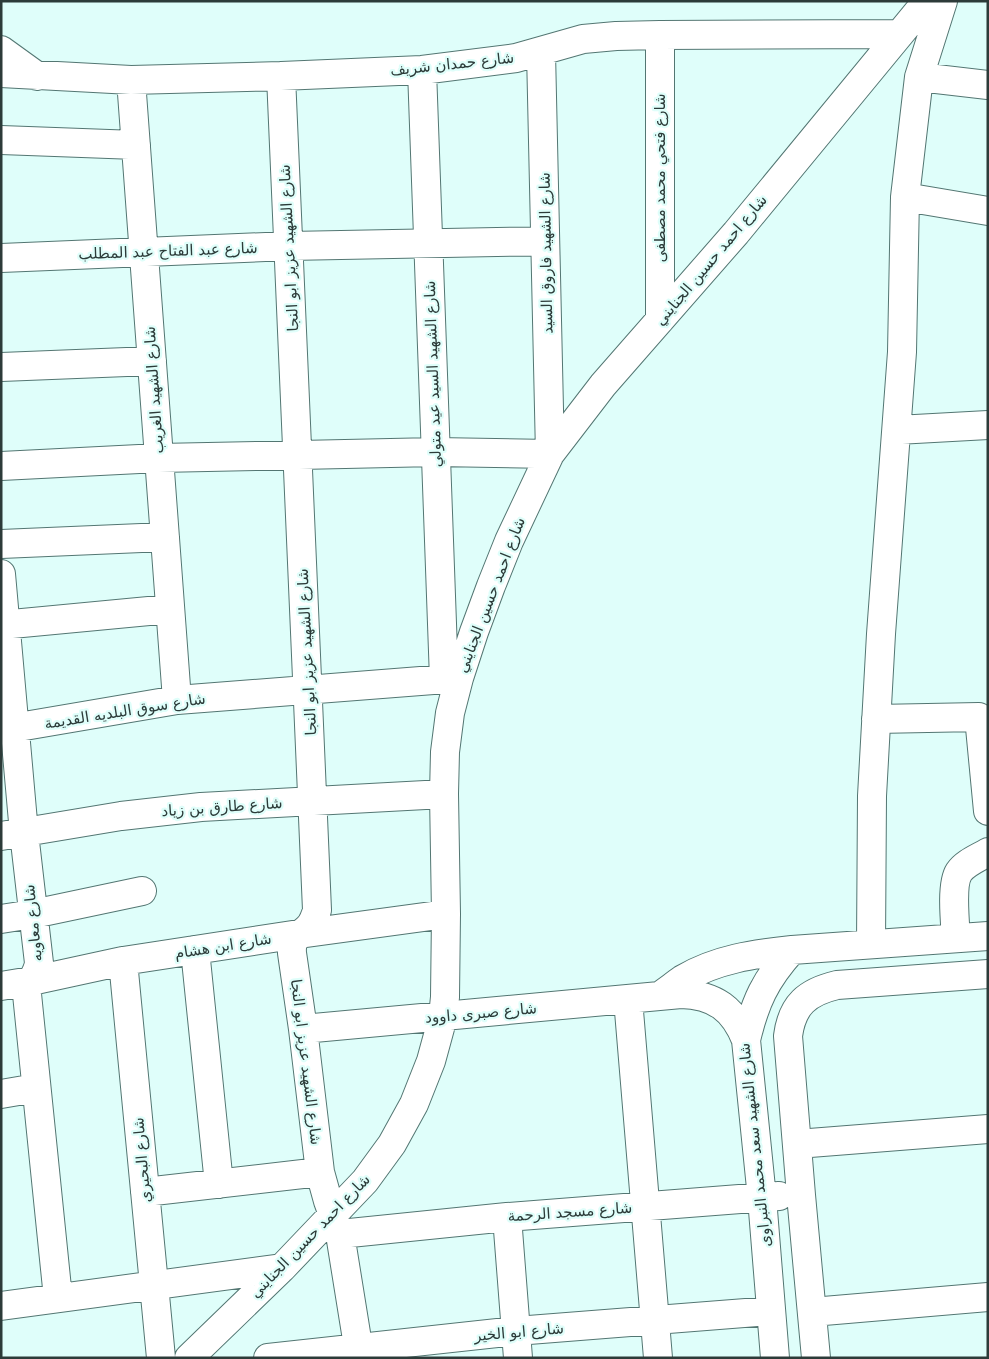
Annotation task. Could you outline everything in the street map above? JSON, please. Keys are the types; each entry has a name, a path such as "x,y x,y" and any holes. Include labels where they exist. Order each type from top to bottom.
{"street":[{"name":"شارع احمد حسين الجنايني","path":"189,1358 282,1268 337,1225 365,1181 392,1144 414,1104 428,1070 443,1017 445,997 444,794 445,752 450,713 451,678 474,632 509,541 550,454 603,385 736,232 926,1"},
{"path":"870,944 872,796 881,634 902,352 905,197 919,77 943,1"},
{"name":"شارع حمدان شريف","path":"1,73 131,80 422,70 516,58 583,38 660,35 900,34"},
{"name":"شارع فتحي محمد مصطفى","path":"660,35 660,320"},
{"path":"1,50 37,76"},
{"name":"شارع الشهيد فاروق السيد","path":"541,52 550,454"},
{"name":"شارع الشهيد السيد عيد متولي","path":"422,70 436,452 451,678"},
{"name":"شارع الشهيد عزيز ابو النجا","path":"281,76 318,910 307,929 299,934 293,943 292,954 320,1172 337,1225 360,1352"},
{"path":"919,77 988,85"},
{"name":"شارع الشهيد الغريب","path":"131,80 177,700"},
{"path":"1,140 136,145"},
{"path":"905,197 988,210"},
{"name":"شارع عبد الفتاح عبد المطلب","path":"1,258 289,246 546,241"},
{"path":"1,367 152,361"},
{"path":"897,430 988,425"},
{"path":"1,466 159,458 436,452 550,454"},
{"path":"1,544 165,537"},
{"name":"شارع معاويه","path":"1,574 12,835 33,914 39,964 38,971 28,985 26,994 58,1298"},
{"path":"4,625 170,609"},
{"name":"شارع سوق البلديه القديمة","path":"8,730 177,700 451,678"},
{"path":"876,719 984,716 988,811"},
{"name":"شارع طارق بن زياد","path":"12,835 120,816 201,808 313,800 444,794"},
{"path":"956,938 954,881 959,871 988,852"},
{"path":"1,919 142,891"},
{"name":"شارع ابن هشام","path":"1,986 195,950 446,914"},
{"path":"660,996 683,979 708,966 736,958 792,950 988,936"},
{"path":"195,950 219,1184"},
{"path":"746,1040 755,1007 762,992 770,977 792,950"},
{"name":"شارع البحيري","path":"123,962 161,1358"},
{"path":"816,1358 788,1036 793,1015 798,1005 806,997 826,987 988,974"},
{"name":"شارع الشهيد سعد محمد النبراوى","path":"660,996 696,994 709,998 722,1005 733,1015 741,1027 746,1040 762,1198 775,1358"},
{"name":"شارع صبرى داوود","path":"303,1029 660,996"},
{"path":"628,999 658,1358"},
{"path":"1,1094 36,1088"},
{"path":"797,1144 988,1129"},
{"path":"145,1192 320,1172"},
{"name":"شارع مسجد الرحمة","path":"337,1225 507,1217 801,1195"},
{"path":"507,1217 517,1345"},
{"path":"1,1306 282,1268"},
{"path":"812,1312 988,1297"},
{"name":"شارع ابو الخير","path":"268,1358 517,1345 655,1320 771,1311"}]}
